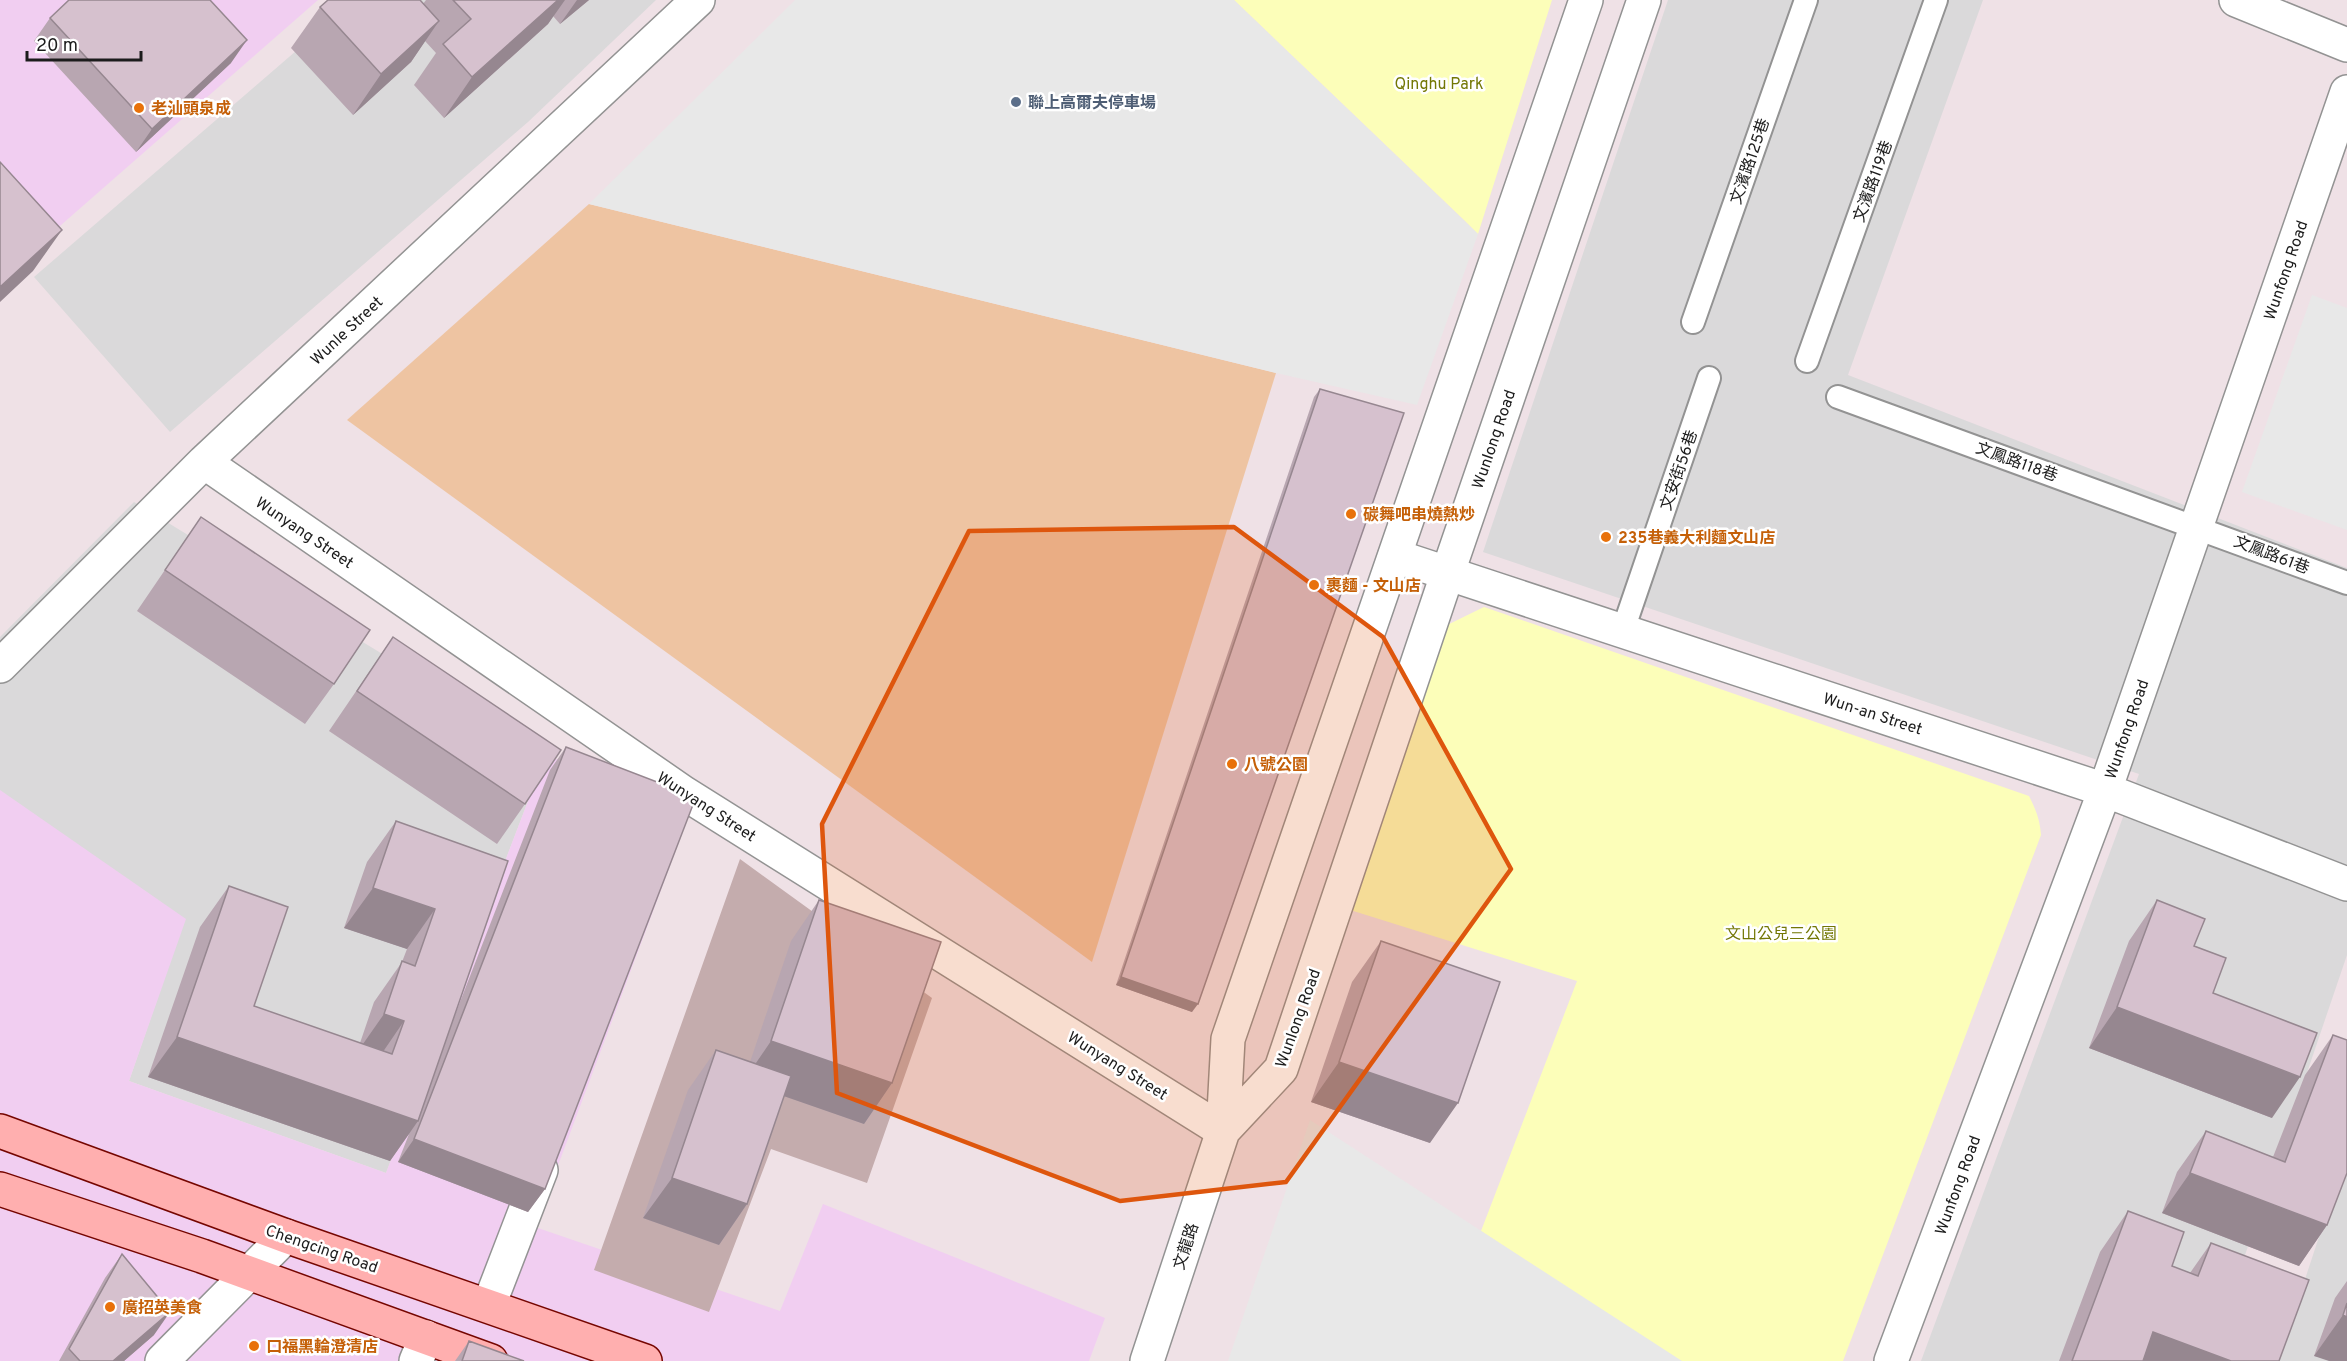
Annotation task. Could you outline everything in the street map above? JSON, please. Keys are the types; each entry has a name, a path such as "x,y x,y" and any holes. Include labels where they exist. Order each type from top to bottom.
{"main road":[{"name":"Chengcing Road","path":"0,1131 286,1236 645,1361"},
{"path":"0,1189 248,1273 421,1349 491,1361"}],"street":[{"name":"Wunle Street","path":"0,666 204,462 698,0"},
{"path":"1223,1131 1228,1039 1586,0"},
{"name":"Wunlong Road","path":"1223,1131 1281,1069 1644,0"},
{"path":"2235,0 2347,45"},
{"name":"Wunfong Road","path":"1892,1361 2105,790 2347,92"},
{"name":"Wunyang Street","path":"204,462 684,792 1223,1131"},
{"name":"Wun-an Street","path":"1395,556 2105,790 2347,884"},
{"path":"671,826 684,792"},
{"name":"文龍路","path":"1147,1361 1223,1131"},
{"path":"489,1305 553,1138"},
{"path":"162,1361 286,1236"}],"lane":[{"name":"文濱路125巷","path":"1693,322 1806,0"},
{"name":"文濱路119巷","path":"1807,361 1936,0"},
{"name":"文安街56巷","path":"1623,630 1709,378"},
{"name":"文鳳路118巷","path":"1838,397 2196,526"},
{"name":"文鳳路61巷","path":"2196,526 2347,583"}],"highlighted area":[{"path":"1234,527 1383,637 1511,869 1286,1182 1120,1201 837,1093 822,824 969,531"}],"shaded area":[{"path":"0,0 318,0 4,275 0,271"},
{"path":"355,0 656,0 528,122 170,432 34,277"},
{"name":"聯上高爾夫停車場","path":"795,0 1234,0 1478,234 1417,405 1276,373 589,204"},
{"path":"1668,0 1983,0 1848,375 2347,568 2347,955 2209,1361 1921,1361 2139,774 1483,552"},
{"path":"589,204 1276,373 1092,962 347,420"},
{"path":"2312,295 2347,308 2347,530 2242,492"},
{"path":"134,502 546,754 386,1173 129,1081 185,919 0,797 0,637"},
{"path":"546,754 686,823 535,1227 780,1311 823,1204 1105,1318 1089,1361 0,1361 0,790 186,919 129,1081 386,1173"},
{"path":"740,859 932,998 867,1183 771,1149 709,1312 594,1270"},
{"path":"1310,1120 1682,1361 1228,1361"},
{"path":"2347,1152 2347,1361 2278,1361"}],"green space":[{"name":"Qinghu Park","path":"1234,0 1552,0 1478,234 1465,221"},
{"name":"文山公兒三公園","path":"1484,607 2029,796 2039,820 2041,835 1843,1361 1679,1361 1481,1231 1577,981 1347,909 1441,628"}],"building":[{"name":"老汕頭泉成","path":"69,0 210,0 247,40 152,129 50,18"},
{"path":"328,0 420,0 439,21 381,74 320,7"},
{"path":"453,0 558,0 472,77 443,44 471,19"},
{"path":"0,162 62,230 0,287"},
{"path":"1320,389 1404,413 1198,1004 1121,977"},
{"path":"201,517 370,630 334,684 165,570"},
{"path":"393,637 561,750 525,804 357,691"},
{"path":"566,747 696,797 545,1189 414,1139"},
{"path":"396,821 508,861 418,1121 177,1037 229,886 288,907 254,1006 392,1054 404,1021 384,1014 402,961 415,966 435,909 373,888"},
{"path":"819,900 941,942 892,1083 771,1041"},
{"path":"2157,900 2205,919 2194,946 2226,958 2213,993 2317,1033 2300,1077 2117,1007"},
{"path":"1381,941 1500,982 1458,1103 1339,1062"},
{"path":"2333,1035 2347,1040 2347,1173 2327,1225 2190,1173 2206,1131 2285,1162"},
{"path":"716,1050 791,1076 747,1204 672,1178"},
{"path":"2128,1211 2184,1232 2172,1266 2198,1276 2211,1243 2309,1280 2279,1361 2231,1361 2153,1332 2143,1361 2072,1361"},
{"name":"廣招英美食","path":"122,1254 170,1312 113,1361 80,1361 69,1349"},
{"path":"2347,1303 2347,1317 2343,1315"},
{"path":"469,1341 524,1361 462,1361"}],"place":[{"name":"聯上高爾夫停車場","path":"1016,102"},
{"name":"老汕頭泉成","path":"139,108"},
{"name":"碳舞吧串燒熱炒","path":"1351,514"},
{"name":"235巷義大利麵文山店","path":"1606,537"},
{"name":"裹麵 - 文山店","path":"1314,585"},
{"name":"八號公園","path":"1232,764"},
{"name":"廣招英美食","path":"110,1307"},
{"name":"口福黑輪澄清店","path":"254,1346"}]}
